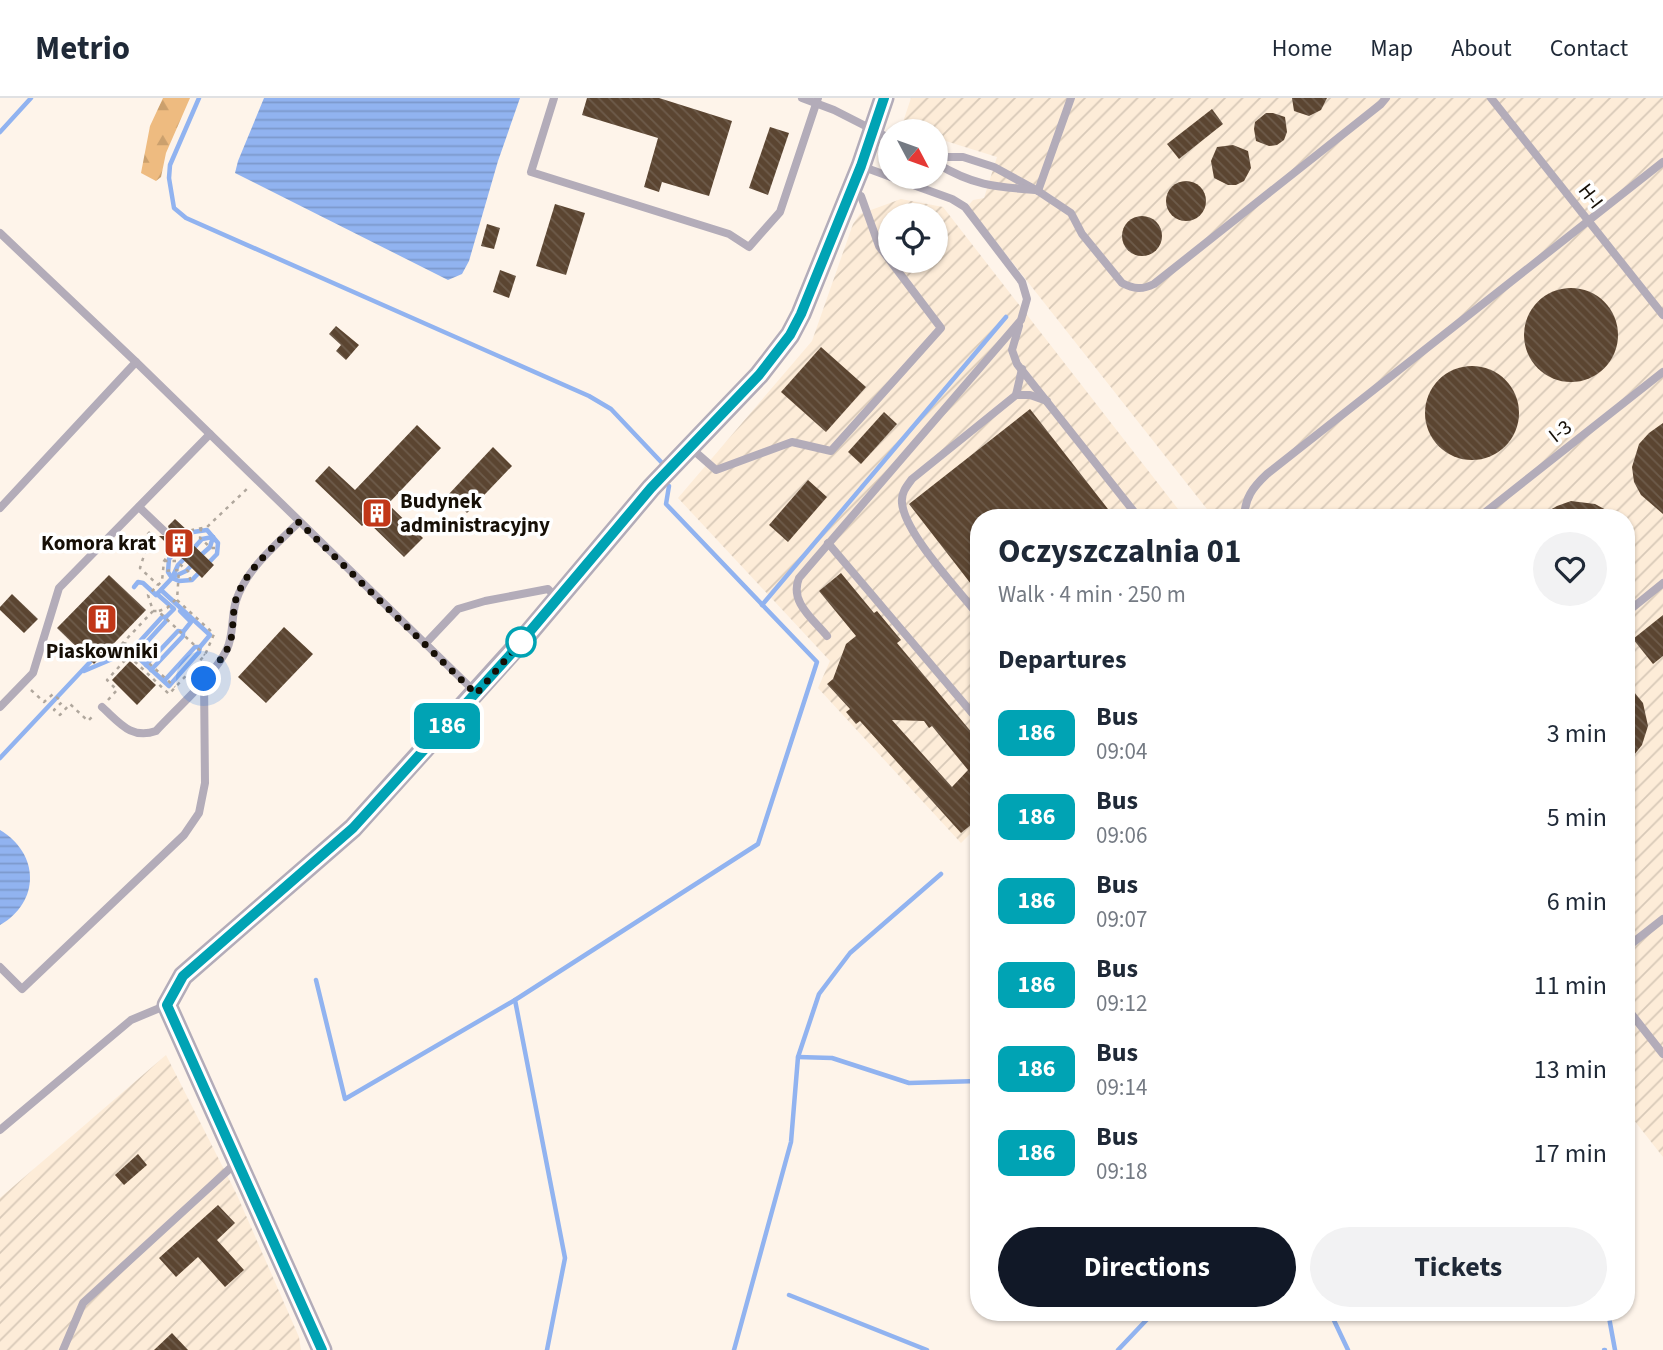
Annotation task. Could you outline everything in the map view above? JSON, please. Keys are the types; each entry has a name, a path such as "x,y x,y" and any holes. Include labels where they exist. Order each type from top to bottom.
{"street":[{"path":"883,119 884,98"},
{"path":"322,1350 167,1005 183,976 353,828 476,694 651,488 759,375 790,335 861,166 878,140"}],"lane":[{"path":"554,98 531,172 729,234 749,247 780,212 817,100"},
{"path":"802,98 817,100 878,132"},
{"path":"1038,191 1070,98"},
{"path":"948,157 963,157 994,167 1072,213 1082,234 1118,279 1130,287 1145,289 1386,98"},
{"name":"H-I","path":"1491,98 1663,315"},
{"path":"1245,509 1255,485 1266,474 1663,162"},
{"path":"861,166 878,172"},
{"path":"948,170 988,186 1038,191"},
{"path":"924,189 965,207 1022,282 1027,299 1012,350 1022,369 1046,401 1132,509"},
{"path":"690,447 716,470 792,442 831,452 942,328 878,246 861,197 849,193"},
{"path":"0,233 476,694"},
{"path":"827,636 798,601 795,588 799,578 1021,320"},
{"path":"0,508 136,362"},
{"path":"970,605 911,529 902,503 903,492 912,479 1016,395 1022,369"},
{"name":"I-3","path":"1489,509 1663,372"},
{"path":"1016,395 1030,395 1046,401"},
{"path":"0,707 33,673 60,588 209,434"},
{"path":"139,507 161,527"},
{"path":"102,706 126,729 144,735 156,730 204,679 227,649 231,639 233,609 248,576 299,522"},
{"path":"828,543 970,711"},
{"path":"1635,606 1662,586"},
{"path":"425,644 457,609 548,589 558,598"},
{"path":"0,967 22,989 184,835 199,813 205,783 204,679"},
{"path":"1635,941 1663,919"},
{"path":"0,1130 131,1020 167,1005"},
{"path":"1635,1018 1663,1054"},
{"path":"63,1350 83,1303 239,1161"}],"path":[{"path":"185,537 192,530 207,527 256,480"},
{"path":"156,587 140,568 146,549 152,543 145,537 161,527"},
{"path":"201,528 200,538 211,548 220,548"},
{"path":"153,611 148,596 162,581 164,561 173,549"},
{"path":"164,561 176,561 188,571 191,582"},
{"path":"159,612 176,598 179,586 179,570 163,571"},
{"path":"31,690 44,702 53,694 62,702 54,710 60,715 70,704 88,721 117,690 107,680 129,656 169,694 205,655 214,634 176,598"},
{"path":"153,611 159,612 205,655"},
{"path":"121,645 153,611"},
{"path":"121,645 130,645 175,687"},
{"path":"121,645 125,660"}],"shaded area":[{"path":"911,98 1663,98 1663,1157 1635,1121 1635,509 1207,509 968,206 973,200 984,198 997,157 948,142 948,119 904,119"},
{"path":"901,199 922,203 890,203"},
{"path":"878,207 878,273 948,273 948,213 1178,509 970,509 970,834 961,843 818,688 830,661 678,498 812,341 853,224 860,214"},
{"path":"166,1055 237,1195 299,1337 301,1350 0,1350 0,1198"}],"green space":[{"path":"163,98 190,98 166,153 161,177 156,181 141,173 150,126"}],"water":[{"path":"264,98 520,98 498,161 469,261 462,274 448,280 235,173"},
{"path":"0,830 13,840 22,852 30,878 22,904 0,925"}],"building":[{"path":"587,98 659,98 732,121 709,196 662,182 659,192 644,187 658,138 582,115"},
{"path":"1292,98 1327,98 1321,110 1309,116 1294,111"},
{"path":"1212,109 1223,124 1179,159 1167,144"},
{"path":"1266,113 1285,117 1287,132 1284,140 1277,145 1269,146 1256,141 1255,122"},
{"path":"770,127 789,133 768,195 749,188"},
{"path":"1233,145 1248,151 1251,168 1244,181 1228,185 1214,178 1211,161 1217,147"},
{"path":"1186,181 1194,182 1200,187 1205,193 1205,209 1200,215 1194,220 1186,221 1178,220 1172,215 1167,209 1166,201 1167,193 1172,187 1178,182"},
{"path":"555,204 585,213 566,275 536,266"},
{"path":"1142,216 1150,217 1156,222 1161,228 1161,244 1156,250 1150,255 1142,256 1134,255 1128,250 1123,244 1122,236 1123,228 1128,222 1134,217"},
{"path":"487,224 500,228 494,249 481,246"},
{"path":"500,270 516,276 509,298 493,292"},
{"path":"1571,288 1589,292 1604,302 1614,317 1618,335 1614,353 1604,368 1589,378 1571,382 1553,378 1538,368 1528,353 1524,335 1528,317 1538,302 1553,292"},
{"path":"336,326 359,345 346,360 336,351 341,345 329,334"},
{"path":"821,347 866,387 826,432 781,392"},
{"path":"1472,366 1490,370 1505,380 1515,395 1519,413 1515,431 1505,446 1490,456 1472,460 1454,456 1439,446 1429,431 1425,413 1429,395 1439,380 1454,370"},
{"path":"1030,409 1108,509 970,509 970,583 909,504"},
{"path":"884,412 897,424 861,464 848,452"},
{"path":"1663,423 1663,514 1641,495 1634,482 1632,467 1639,444"},
{"path":"417,425 441,448 388,504 423,538 404,557 367,521 362,526 315,481 329,466 355,490"},
{"path":"493,447 512,466 467,513 448,495"},
{"path":"808,480 827,497 788,542 769,525"},
{"path":"1571,501 1595,504 1604,509 1552,509"},
{"name":"Komora krat","path":"175,519 188,531 183,535 214,565 202,578 159,536 168,536 168,526"},
{"path":"841,573 874,613 877,611 901,640 897,643 970,730 970,826 961,833 860,721 856,724 846,712 850,709 827,684 833,679 846,644 856,636 819,591","holes":["892,720 924,721 929,728 932,726 968,770 952,787"]},
{"name":"Piaskowniki","path":"109,575 146,610 94,664 57,628"},
{"path":"12,594 38,619 24,633 0,610"},
{"path":"1663,615 1663,656 1653,664 1635,642 1635,637"},
{"path":"284,627 313,654 266,703 238,677"},
{"path":"130,661 156,685 137,705 112,680"},
{"path":"1635,693 1643,703 1648,726 1642,745 1635,754"},
{"path":"138,1154 147,1165 124,1185 115,1175"},
{"path":"218,1205 235,1223 217,1240 244,1270 225,1287 198,1257 176,1277 159,1258"},
{"path":"172,1333 188,1350 154,1350"}],"waterway":[{"path":"0,132 31,98"},
{"path":"199,98 170,165 169,178 174,208 186,218 589,396 611,409 664,465"},
{"path":"762,605 1006,317"},
{"path":"547,1350 565,1258 515,1000 758,844 817,662 666,504 669,486"},
{"path":"207,530 218,543 217,554 192,580 179,581 172,578 168,572 169,559 193,532 207,530"},
{"path":"193,549 202,539 213,537"},
{"path":"200,556 210,547 213,537"},
{"path":"134,587 138,582 143,583 156,595 172,578 185,558"},
{"path":"173,577 186,571 194,563"},
{"path":"84,671 131,651 169,686 210,635 161,590"},
{"path":"135,655 174,609 157,594"},
{"path":"151,670 183,636 191,622 180,611"},
{"path":"131,651 162,617 166,617"},
{"path":"146,665 178,631 183,632"},
{"path":"164,681 195,647 200,647"},
{"path":"0,758 91,661"},
{"path":"734,1350 791,1142 798,1057 819,994 850,953 941,874"},
{"path":"316,980 345,1099 515,1000"},
{"path":"798,1057 832,1058 909,1083 970,1081"},
{"path":"789,1295 927,1350"},
{"path":"1118,1350 1145,1321"},
{"path":"1334,1321 1348,1350"},
{"path":"1610,1321 1615,1350"}],"bus line":[{"name":"186","path":"322,1350 167,1005 183,976 353,828 476,694 651,488 777,354 801,314 861,166 884,98"}],"place":[{"name":"Budynek administracyjny","path":"377,513"},
{"name":"Komora krat","path":"179,543"},
{"name":"Piaskowniki","path":"102,619"}],"route":[{"path":"204,679 227,649 231,639 233,609 248,576 299,522 476,694 527,635 521,642"}]}
